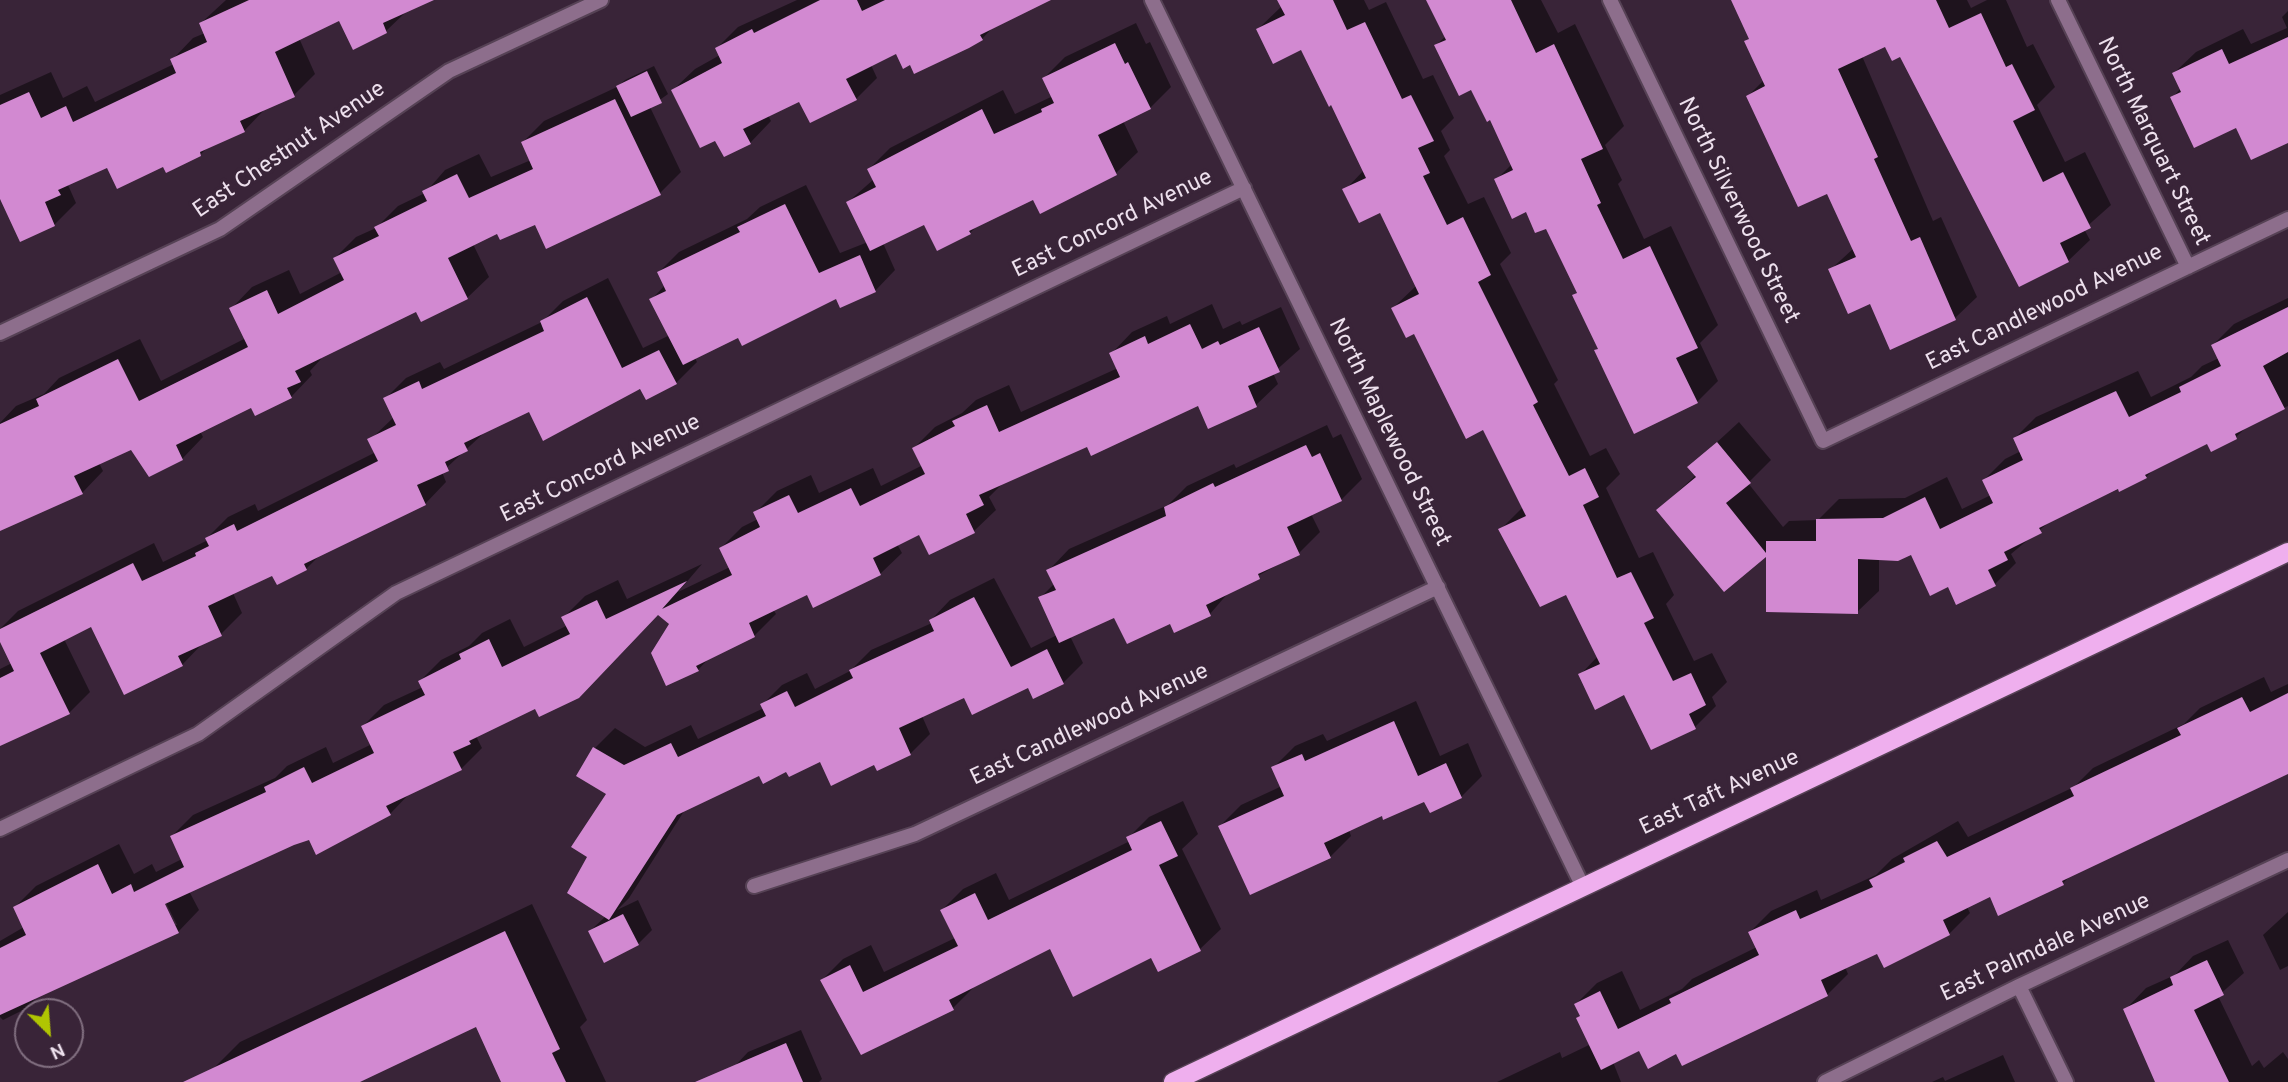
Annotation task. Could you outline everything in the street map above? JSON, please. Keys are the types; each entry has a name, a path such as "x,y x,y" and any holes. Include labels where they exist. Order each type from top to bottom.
{"main road":[{"name":"East Taft Avenue","path":"1173,1082 2288,552"}],"street":[{"name":"East Chestnut Avenue","path":"0,334 220,229 449,71 601,0"},
{"name":"North Maplewood Street","path":"1152,0 1583,887"},
{"name":"North Silverwood Street","path":"1611,0 1823,441"},
{"name":"North Marquart Street","path":"2058,0 2188,267"},
{"name":"East Concord Avenue","path":"0,829 198,734 396,593 1244,188"},
{"name":"East Candlewood Avenue","path":"1823,441 2288,219"},
{"name":"East Candlewood Avenue","path":"754,886 915,834 1438,587"},
{"name":"East Palmdale Avenue","path":"1825,1082 2019,986 2288,860"},
{"path":"2019,986 2066,1082"}],"building":[{"path":"249,0 434,0 383,23 387,33 353,50 339,21 275,52 295,97 240,121 245,132 200,152 201,156 166,173 163,167 117,189 107,168 58,190 61,195 45,202 55,226 20,242 0,199 0,105 29,92 41,118 66,106 73,122 176,73 170,59 207,42 199,23"},
{"path":"820,0 857,0 862,11 885,0 1051,0 980,35 983,40 969,48 914,74 910,65 903,69 896,54 846,79 857,100 810,123 799,102 743,129 751,144 724,157 715,141 700,148 671,90 722,63 715,48 752,29 754,33"},
{"path":"1277,0 1333,0 1347,30 1365,22 1402,99 1411,95 1434,141 1418,148 1430,173 1423,176 1447,225 1463,217 1491,275 1478,282 1538,402 1533,405 1569,476 1585,468 1599,497 1583,505 1617,578 1631,572 1654,618 1644,623 1673,681 1691,673 1706,705 1689,714 1696,729 1651,750 1624,695 1595,710 1578,674 1600,664 1566,595 1540,607 1498,529 1526,516 1483,430 1466,439 1414,334 1406,338 1391,308 1419,294 1380,213 1359,223 1342,189 1366,178 1331,105 1329,107 1301,50 1273,64 1256,29 1285,15"},
{"path":"1426,0 1511,0 1536,53 1554,44 1603,149 1581,159 1601,203 1597,205 1623,259 1650,246 1698,348 1676,358 1698,403 1634,434 1594,350 1598,349 1572,295 1577,293 1546,229 1535,233 1526,212 1512,219 1494,179 1513,170 1490,120 1487,122 1471,90 1459,96 1434,45 1446,40"},
{"path":"1731,0 1936,0 1949,28 1981,13 2006,67 2012,64 2035,110 2013,121 2043,182 2063,172 2091,228 2060,243 2069,262 2019,287 1900,57 1892,61 1885,47 1838,69 1878,157 1874,159 1911,241 1920,237 1956,320 1890,350 1870,304 1848,314 1828,269 1856,257 1827,194 1798,207 1746,96 1765,86 1744,41 1749,39"},
{"path":"2288,37 2288,143 2251,160 2236,128 2194,148 2170,97 2181,92 2172,73 2222,49 2229,64"},
{"path":"1115,43 1125,64 1128,62 1151,109 1098,135 1117,175 1040,214 1033,200 969,231 971,234 937,251 924,225 870,251 846,202 876,187 867,169 982,109 994,134 1042,112 1041,109 1054,103 1042,78"},
{"path":"647,71 662,103 631,117 616,86"},
{"path":"615,99 661,195 546,249 535,225 500,240 497,234 448,258 468,299 421,322 416,312 295,371 301,382 287,388 292,398 255,416 251,408 176,445 183,460 149,477 131,450 74,476 83,494 0,531 0,424 39,406 36,399 118,359 139,401 248,347 229,308 267,290 278,314 344,280 333,258 379,236 374,227 427,201 422,191 457,174 469,198 533,169 521,142"},
{"path":"785,204 819,273 860,255 876,292 840,308 836,299 742,346 738,338 683,365 649,299 666,291 657,272 740,232 737,227"},
{"path":"587,297 622,368 659,350 677,384 646,400 640,389 543,441 529,412 464,443 468,451 445,462 449,471 417,485 426,505 304,564 307,570 277,585 272,576 208,606 222,636 178,656 183,666 124,695 91,627 40,653 70,714 0,746 0,678 14,671 0,642 0,629 133,563 142,581 196,556 195,553 209,546 205,538 234,524 237,531 378,461 367,439 396,425 383,398 419,381 422,389 544,331 540,321"},
{"path":"2288,307 2288,352 2263,366 2285,409 2235,434 2237,439 2211,452 2207,444 2145,475 2147,478 2119,492 2118,489 2039,528 2042,533 2004,552 2008,560 1988,570 1996,586 1956,605 1948,587 1930,596 1911,555 1898,561 1858,559 1858,614 1766,612 1766,557 1724,592 1656,510 1696,477 1687,467 1717,442 1751,483 1726,503 1766,553 1766,541 1816,541 1816,519 1883,518 1925,497 1940,529 1993,503 1982,480 2023,460 2013,438 2116,391 2129,417 2181,392 2179,387 2221,366 2211,345"},
{"path":"1190,324 1202,349 1218,341 1220,345 1259,327 1280,372 1248,386 1257,407 1208,429 1198,406 1091,456 1087,447 979,495 984,505 966,514 975,533 929,555 919,535 873,558 881,575 813,608 807,595 749,623 755,637 696,666 699,671 666,686 651,653 669,624 658,615 579,698 539,717 535,709 469,741 471,744 453,752 462,770 386,806 391,815 316,855 309,840 165,904 179,933 37,998 14,998 14,1009 0,1015 0,948 26,935 13,907 98,864 112,894 131,884 134,892 184,867 170,836 266,792 264,787 304,767 312,783 374,753 361,726 425,695 418,681 461,659 459,654 489,639 502,667 570,634 561,617 597,600 606,619 687,581 662,609 732,575 719,548 760,527 753,512 789,495 798,513 851,488 860,506 925,474 912,448 955,426 952,421 987,405 999,432 1120,377 1109,353 1145,336 1148,344"},
{"path":"1306,445 1312,457 1320,453 1342,501 1287,527 1300,555 1258,574 1260,579 1206,605 1211,616 1174,633 1170,624 1127,644 1114,618 1059,643 1038,597 1056,590 1046,570 1166,516 1164,507 1213,483 1215,487"},
{"path":"974,597 1011,667 1047,649 1064,684 1033,699 1028,688 972,715 964,698 899,728 911,755 877,771 874,765 831,786 820,762 789,777 786,772 763,784 759,776 677,815 609,920 567,893 587,857 571,847 606,794 576,776 593,747 624,765 671,743 678,757 766,716 760,704 787,691 795,707 853,678 849,670 934,631 929,620"},
{"path":"2288,693 2288,774 2062,881 2064,885 1998,916 1990,897 1943,920 1950,935 1884,968 1877,954 1821,980 1828,996 1682,1066 1676,1054 1648,1069 1639,1051 1601,1070 1576,1018 1580,1016 1574,1004 1600,991 1618,1029 1671,1003 1669,999 1759,955 1748,932 1796,910 1800,919 1873,887 1869,880 1905,862 1903,858 1937,841 1947,857 2074,796 2070,788 2181,735 2177,728 2242,697 2250,712"},
{"path":"1394,721 1418,776 1446,763 1462,798 1430,813 1424,802 1383,820 1382,816 1324,843 1331,858 1250,895 1218,826 1284,796 1271,767 1302,754 1305,761"},
{"path":"1161,821 1178,856 1159,865 1201,951 1158,972 1151,958 1073,997 1050,949 949,1000 954,1010 861,1055 820,980 850,965 863,992 958,946 940,910 975,893 988,920 1132,850 1126,837"},
{"path":"623,914 639,945 604,963 588,931"},
{"path":"505,931 560,1049 552,1053 566,1082 501,1082 476,1027 360,1082 183,1082"},
{"path":"2207,960 2224,995 2194,1010 2229,1082 2155,1082 2123,1009 2173,985 2170,977"},
{"path":"786,1043 803,1082 695,1082"}]}
